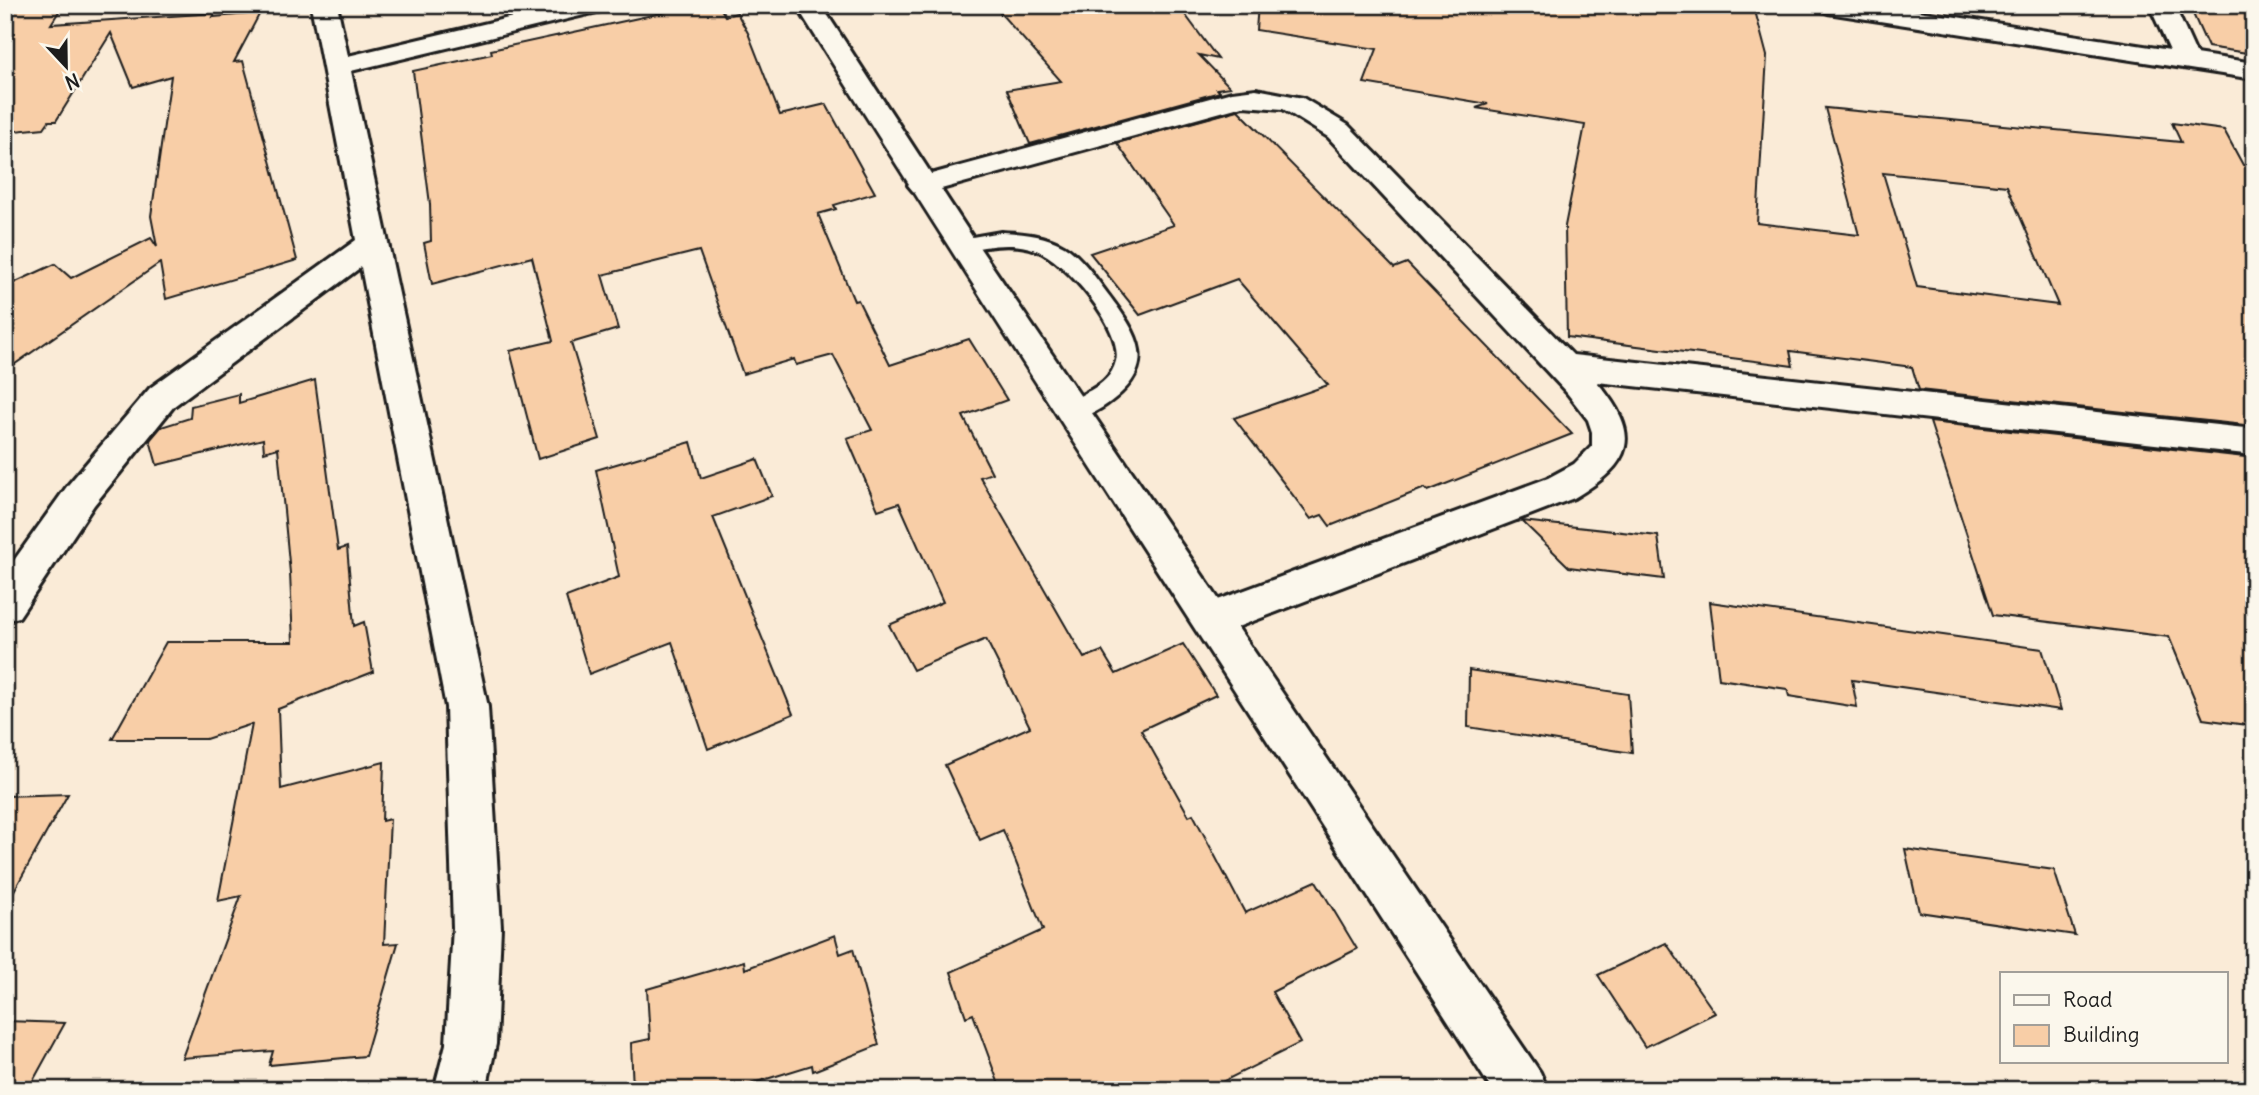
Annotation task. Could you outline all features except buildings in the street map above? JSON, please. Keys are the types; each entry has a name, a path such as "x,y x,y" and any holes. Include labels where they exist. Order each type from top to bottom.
{"street":[{"path":"324,5 467,707 477,927 471,1044 460,1090"},
{"path":"338,66 596,5"},
{"path":"808,5 961,245 1075,411 1522,1090"},
{"path":"1828,5 2254,71"},
{"path":"2161,5 2186,60"},
{"path":"923,186 1242,99 1265,96 1293,101 1314,112 1338,131 1563,366 1598,405 1611,428 1611,447 1602,464 1561,488 1213,619"},
{"path":"5,605 82,495 162,397 373,243"},
{"path":"1563,366 2254,443"}],"lane":[{"path":"961,245 998,239 1021,240 1063,255 1118,323 1127,339 1128,358 1122,376 1108,393 1075,411"}]}
